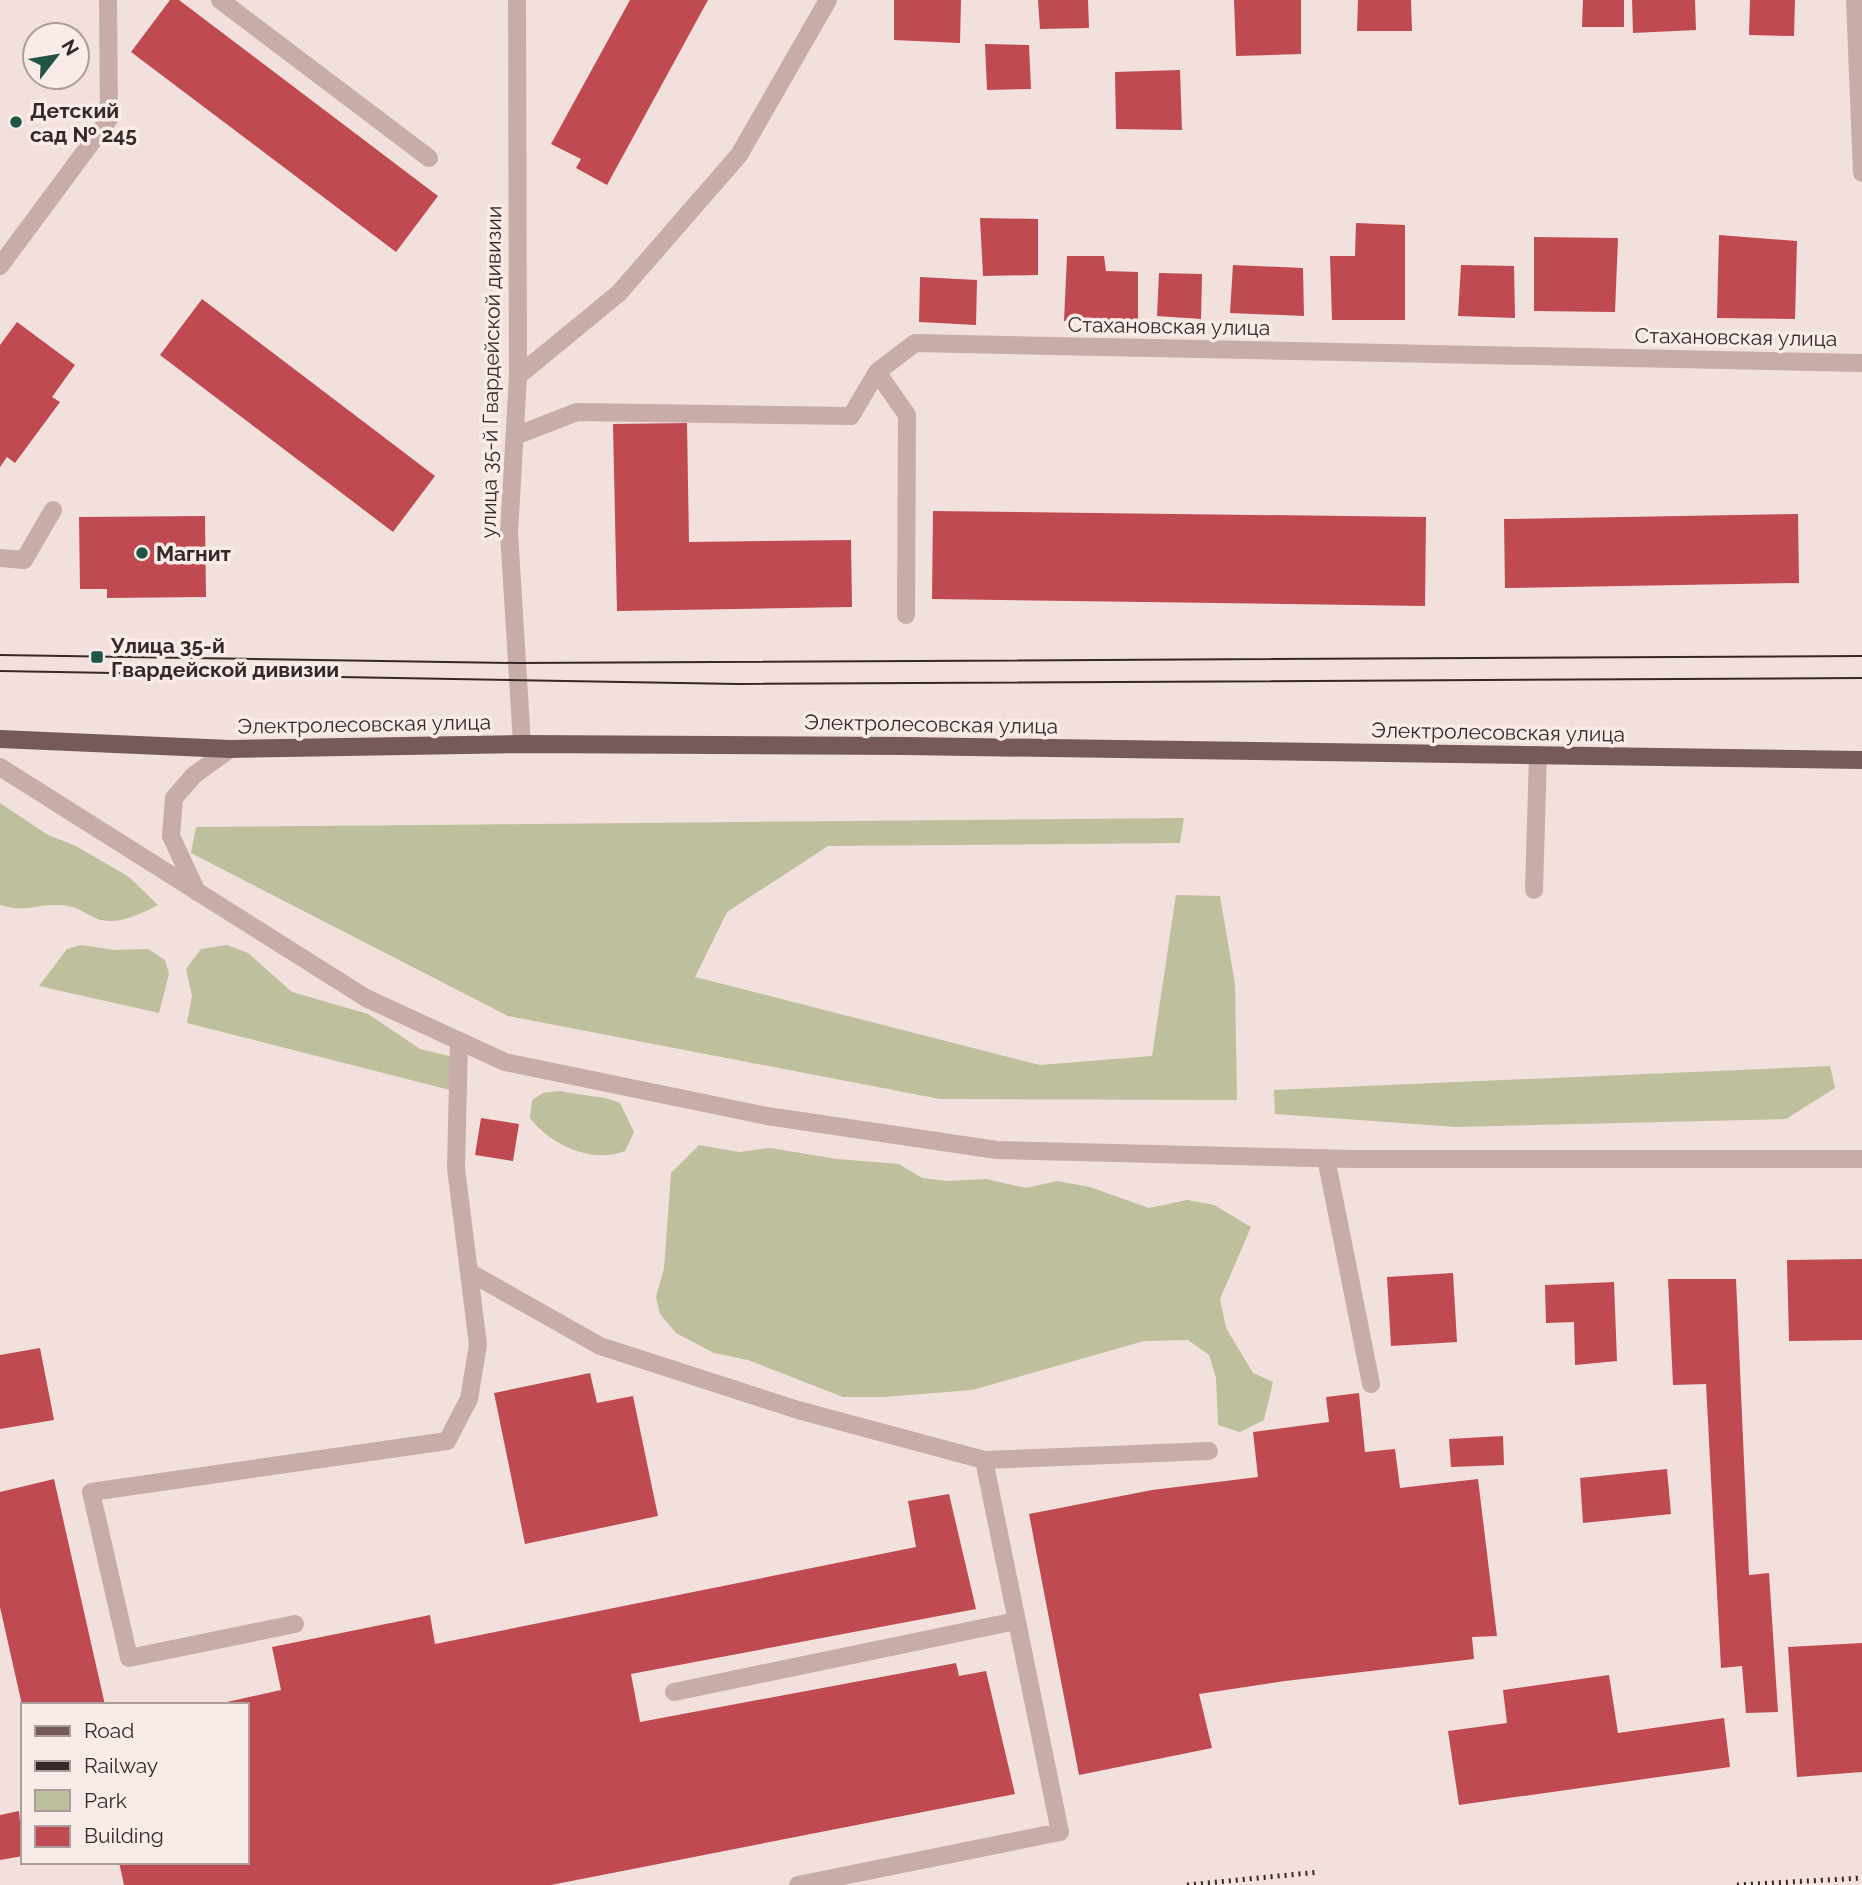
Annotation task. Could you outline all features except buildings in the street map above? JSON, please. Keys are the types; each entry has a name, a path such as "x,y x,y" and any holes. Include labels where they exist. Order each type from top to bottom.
{"main road":[{"name":"Электролесовская улица","path":"0,739 230,749 522,744 1862,760"}],"street":[{"path":"0,266 109,119 108,0"},
{"path":"220,0 429,158"},
{"name":"улица 35-й Гвардейской дивизии","path":"517,0 518,376 509,533 522,744"},
{"path":"518,376 620,293 739,155 828,0"},
{"path":"1855,0 1862,173"},
{"name":"Стахановская улица","path":"515,436 577,412 850,416 877,372 915,343 1862,363"},
{"path":"877,372 907,415 906,615"},
{"path":"0,558 24,560 52,510"},
{"path":"197,892 171,835 174,798 194,775 230,749"},
{"path":"1534,890 1538,755"},
{"path":"0,767 366,998 505,1062 767,1116 997,1150 1326,1158 1862,1158"},
{"path":"295,1624 129,1658 91,1492 447,1441 469,1399 478,1345 456,1168 459,1041"},
{"path":"1326,1158 1371,1384"},
{"path":"469,1272 600,1346 798,1410 984,1460 1209,1451"},
{"path":"798,1885 1060,1832 984,1460"},
{"path":"674,1692 1016,1621"}],"green space":[{"path":"0,803 48,835 76,846 129,877 158,905 128,918 111,921 95,918 65,906 17,908 0,905"},
{"path":"1184,818 1180,843 828,846 727,912 695,977 1040,1065 1152,1056 1176,895 1220,896 1235,984 1237,1100 940,1099 508,1016 191,853 196,827"},
{"path":"81,945 115,950 148,949 165,960 169,974 159,1013 39,986 67,949"},
{"path":"227,945 248,953 292,992 368,1014 420,1049 466,1060 450,1090 187,1023 192,996 186,969 201,949"},
{"path":"1830,1066 1835,1088 1786,1119 1456,1127 1275,1114 1274,1090"},
{"path":"560,1091 606,1098 620,1103 634,1132 625,1151 599,1155 573,1150 539,1128 530,1118 532,1100 543,1093"},
{"path":"699,1145 739,1152 770,1148 837,1159 899,1164 922,1178 947,1181 986,1179 1026,1188 1057,1181 1090,1187 1149,1208 1187,1200 1214,1205 1251,1227 1220,1299 1226,1328 1253,1373 1273,1382 1264,1420 1240,1432 1218,1425 1216,1378 1209,1355 1188,1340 1144,1341 972,1390 884,1397 843,1397 748,1360 714,1353 676,1333 660,1314 656,1297 664,1268 671,1173"}],"tram line":[{"path":"0,655 517,663 1862,656"},
{"path":"0,671 738,684 1862,678"}],"railway":[{"path":"1187,1885 1319,1872"},
{"path":"1737,1885 1862,1878"}],"place":[{"name":"Детский сад № 245","path":"16,122"},
{"name":"Магнит","path":"142,553"},
{"name":"Улица 35-й Гвардейской дивизии","path":"97,657"}]}
